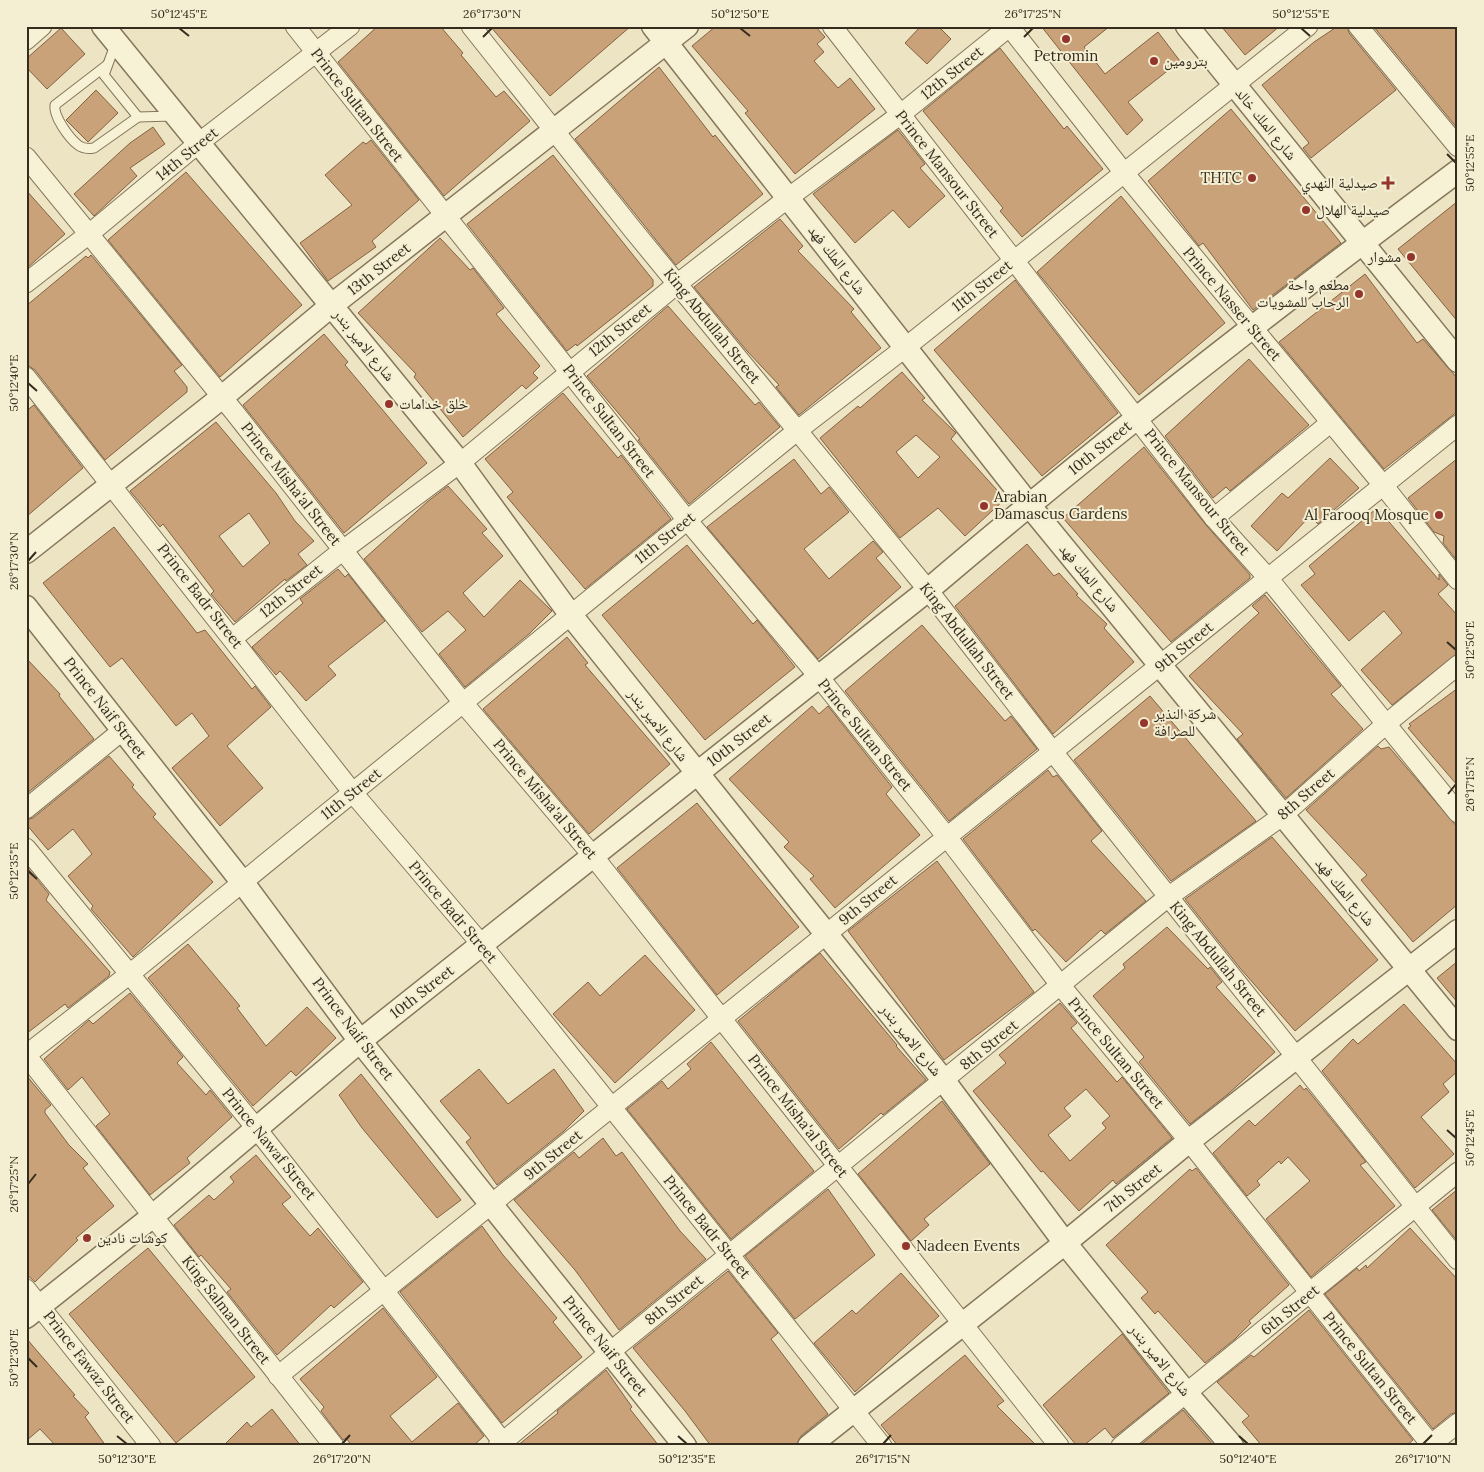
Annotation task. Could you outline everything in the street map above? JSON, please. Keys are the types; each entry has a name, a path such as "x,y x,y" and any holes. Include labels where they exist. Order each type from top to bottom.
{"street":[{"path":"26,40 42,26"},
{"name":"Prince Sultan Street","path":"295,26 687,520 819,677 947,837 1061,986 1189,1141 1431,1445"},
{"name":"14th Street","path":"26,283 89,234 200,142 350,26"},
{"name":"King Abdullah Street","path":"470,26 928,590 1053,752 1458,1260"},
{"name":"13th Street","path":"26,552 221,398 332,305 555,130 660,34 687,26"},
{"name":"Prince Mansour Street","path":"832,26 1214,518 1268,578 1458,813"},
{"name":"شارع الملك خالد","path":"1188,26 1458,361"},
{"name":"11th Street","path":"26,1055 131,973 464,704 570,614 798,430 1125,174 1308,26"},
{"path":"1358,26 1458,147"},
{"name":"12th Street","path":"233,638 343,550 460,463 569,371 678,284 788,198 901,114 1010,27"},
{"name":"Prince Nasser Street","path":"1010,27 1125,174 1383,485 1458,580"},
{"name":"شارع الامير بندر","path":"110,34 460,463 570,614 944,1081 1065,1244 1187,1394 1232,1446"},
{"name":"شارع الملك فهد","path":"660,34 1029,505 1458,1029"},
{"name":"Prince Misha'al Street","path":"26,157 343,550 464,704 593,856 1059,1446"},
{"name":"10th Street","path":"31,1304 153,1216 360,1041 928,590 1029,505 1251,326 1458,171"},
{"name":"Prince Badr Street","path":"26,377 353,793 482,945 882,1446"},
{"path":"1214,518 1330,423"},
{"name":"9th Street","path":"278,1376 1162,666 1458,425"},
{"name":"Prince Naif Street","path":"26,607 243,882 360,1041 685,1446"},
{"name":"8th Street","path":"502,1445 610,1352 1168,897 1282,816 1386,724 1458,665"},
{"path":"26,809 123,730"},
{"name":"Prince Nawaf Street","path":"26,848 131,973 256,1128 385,1291 502,1445"},
{"name":"7th Street","path":"809,1446 1065,1244 1189,1141 1458,931"},
{"name":"King Salman Street","path":"26,1055 334,1446"},
{"name":"6th Street","path":"1122,1446 1458,1172"},
{"name":"Prince Fawaz Street","path":"31,1304 151,1446"},
{"path":"1431,1445 1458,1423"}],"lane":[{"path":"110,34 104,76 138,117"},
{"path":"107,65 56,105 55,117 78,146 85,149 94,148 138,117 178,116"}],"building":[{"path":"378,26 440,26 496,97 504,91 530,121 444,196 338,62"},
{"path":"490,26 631,26 550,96"},
{"path":"716,26 815,26 825,37 817,44 824,52 814,61 838,88 850,78 875,109 795,174 745,113 748,111 692,46"},
{"path":"921,26 938,26 951,39 927,64 905,43"},
{"path":"1041,26 1110,26 1084,47 1105,74 1158,32 1180,61 1128,102 1143,120 1127,135"},
{"path":"1221,26 1280,26 1245,55"},
{"path":"1338,26 1347,26 1349,33 1396,90 1311,158 1303,148 1309,143 1262,85 1314,42"},
{"path":"1373,26 1458,26 1458,129"},
{"path":"61,28 85,54 47,89 26,67 26,59"},
{"path":"1000,48 1064,129 1067,126 1103,169 1022,237 1000,211 1003,208 923,111"},
{"path":"659,67 713,137 715,135 763,194 676,265 575,139"},
{"path":"96,90 118,113 88,142 66,120"},
{"path":"1231,109 1341,243 1253,310 1203,243 1199,246 1148,181"},
{"path":"153,127 165,144 130,168 137,176 94,216 74,194 130,143"},
{"path":"898,130 925,164 920,168 945,196 909,228 893,210 855,243 813,194"},
{"path":"371,140 419,200 372,241 376,247 328,281 300,243 352,205 325,175 363,142 366,144"},
{"path":"553,155 653,280 653,286 577,346 576,344 567,351 467,224"},
{"path":"186,172 302,305 220,377 108,240"},
{"path":"26,190 65,234 26,269"},
{"path":"1121,196 1225,323 1139,395 1037,272"},
{"path":"1458,201 1458,322 1398,249"},
{"path":"780,219 803,246 798,251 854,309 851,312 881,348 799,415 776,387 779,385 747,351 694,287"},
{"path":"440,238 470,270 473,268 504,308 496,314 540,366 533,373 538,378 526,389 522,385 463,437 414,377 416,374 358,313"},
{"path":"91,255 182,365 174,371 187,387 187,392 105,460 35,370 26,364 26,306 86,256 88,258"},
{"path":"1365,274 1417,343 1423,339 1458,379 1458,411 1384,469 1279,342"},
{"path":"1015,280 1118,413 1042,476 934,350"},
{"path":"668,306 755,405 759,402 780,427 689,504 638,440 640,439 587,376"},
{"path":"324,334 348,362 345,365 427,463 344,533 243,405"},
{"path":"1249,359 1309,425 1230,491 1226,487 1213,498 1165,436"},
{"path":"902,372 925,398 922,400 956,433 951,439 1005,499 965,536 938,508 900,538 820,438 858,406 860,408","holes":["916,435 940,457 918,478 896,452"]},
{"path":"563,393 618,458 621,455 671,519 585,589 507,497 513,492 485,459"},
{"path":"34,405 83,468 26,517 26,411"},
{"path":"216,422 276,493 295,521 314,541 298,554 307,565 286,581 285,579 235,622 211,594 214,591 163,524 160,527 130,491","holes":["249,513 270,543 243,567 219,536"]},
{"path":"1144,447 1206,525 1250,575 1250,578 1171,642 1063,518"},
{"path":"1330,458 1359,488 1318,524 1310,516 1277,551 1251,526 1282,493 1288,498"},
{"name":"Al Farooq Mosque","path":"1458,458 1458,562 1443,543 1444,536 1434,532 1408,498"},
{"path":"794,459 821,494 829,487 849,512 804,549 829,579 873,541 883,552 876,558 901,587 818,659 707,527"},
{"path":"448,486 487,529 482,533 503,556 463,593 484,617 520,580 552,611 529,634 465,687 439,654 466,630 448,611 422,632 364,559 427,502"},
{"path":"1377,508 1439,580 1439,574 1448,585 1438,594 1458,616 1458,653 1392,705 1361,670 1402,633 1384,611 1349,641 1301,585 1315,574 1309,566"},
{"path":"114,527 197,633 205,630 252,689 255,686 271,707 227,746 263,788 220,826 172,768 209,736 192,713 176,726 122,658 110,667 43,583"},
{"path":"1027,544 1054,576 1059,573 1078,594 1076,595 1107,624 1104,628 1134,662 1053,734 955,606"},
{"path":"687,545 753,624 757,620 795,667 705,740 602,615"},
{"path":"338,569 345,577 348,574 385,621 328,666 336,675 306,701 280,671 276,675 252,647 303,603 300,599"},
{"path":"1265,595 1341,686 1331,694 1363,729 1286,798 1237,739 1243,734 1189,676 1259,613 1252,606"},
{"path":"922,625 1005,721 1011,716 1037,749 949,821 845,691"},
{"path":"567,637 588,663 585,665 670,764 589,834 483,709"},
{"path":"26,658 60,694 59,696 94,739 26,794"},
{"path":"1458,688 1458,786 1408,728 1411,726 1409,724"},
{"path":"1150,696 1256,821 1171,881 1074,760"},
{"path":"812,706 819,714 828,706 892,787 886,794 920,835 835,908 810,879 814,876 784,847 789,842 729,779"},
{"path":"1378,746 1381,749 1389,747 1458,828 1458,904 1413,942 1361,880 1367,875 1306,810"},
{"path":"109,756 134,785 132,787 156,814 153,817 213,882 133,957 91,909 93,906 68,876 92,854 73,829 48,850 26,824 26,820 33,818"},
{"path":"1048,770 1053,777 1057,775 1102,831 1091,841 1146,901 1105,934 1101,930 1066,962 1035,929 1033,931 963,839"},
{"path":"697,803 799,927 717,995 617,868"},
{"path":"1272,837 1378,960 1295,1031 1240,968 1185,899"},
{"path":"937,861 1034,992 944,1060 848,931"},
{"path":"26,866 49,894 46,900 110,972 109,976 68,1008 65,1004 26,1034"},
{"path":"1167,927 1208,969 1210,967 1222,982 1216,987 1275,1052 1228,1094 1190,1124 1139,1062 1144,1057 1093,996 1125,968 1123,964"},
{"path":"188,944 240,1006 237,1008 266,1046 307,1007 336,1038 296,1076 291,1071 253,1106 148,978"},
{"path":"820,953 926,1080 883,1115 881,1113 839,1149 738,1021"},
{"path":"645,955 695,1010 615,1083 553,1014 588,982 600,996"},
{"path":"1458,961 1458,1003 1437,978"},
{"path":"130,993 183,1057 177,1063 206,1095 210,1090 232,1117 187,1158 190,1163 150,1195 96,1126 110,1114 82,1077 68,1090 44,1059 89,1020 93,1024"},
{"path":"1060,1003 1077,1023 1071,1028 1117,1082 1122,1077 1172,1138 1116,1184 1113,1180 1079,1211 1043,1171 1041,1172 973,1091 1006,1063 999,1055","holes":["1086,1089 1110,1116 1102,1123 1106,1128 1070,1161 1048,1135 1071,1116 1064,1108"]},
{"path":"1404,1004 1458,1065 1458,1071 1443,1084 1449,1092 1421,1117 1454,1154 1415,1188 1322,1071 1353,1039 1358,1044"},
{"path":"711,1042 814,1171 731,1239 627,1109 662,1081 668,1089 691,1069 687,1064"},
{"path":"479,1069 508,1104 554,1069 584,1111 564,1131 497,1185 466,1142 471,1138 440,1101"},
{"path":"361,1074 461,1200 437,1218 362,1128 339,1095"},
{"path":"26,1075 51,1105 45,1110 45,1113 69,1145 88,1164 83,1168 114,1206 76,1238 78,1240 35,1282 26,1274"},
{"path":"1300,1085 1304,1090 1306,1088 1366,1162 1360,1165 1395,1206 1311,1277 1266,1219 1310,1181 1288,1157 1281,1164 1279,1161 1257,1181 1260,1185 1247,1196 1213,1153 1249,1120 1255,1126"},
{"path":"942,1101 990,1164 924,1219 929,1225 911,1241 858,1174"},
{"path":"603,1138 616,1156 622,1152 680,1231 706,1259 619,1330 575,1270 514,1200 574,1152 579,1158"},
{"path":"256,1155 291,1197 282,1204 310,1236 318,1228 363,1282 334,1308 331,1305 277,1355 227,1292 231,1289 201,1255 199,1257 174,1225 209,1195 214,1200 234,1182 230,1177"},
{"path":"1196,1168 1289,1285 1249,1321 1251,1323 1235,1339 1205,1363 1158,1311 1155,1314 1141,1298 1148,1292 1106,1245 1190,1169 1192,1171"},
{"path":"828,1189 875,1255 795,1319 745,1256"},
{"path":"1458,1189 1458,1242 1432,1210"},
{"path":"482,1226 503,1255 557,1318 553,1322 582,1357 502,1423 400,1292"},
{"path":"1410,1228 1458,1280 1458,1412 1451,1414 1433,1429 1325,1294 1357,1268 1359,1271 1366,1265 1367,1268"},
{"path":"148,1248 255,1377 176,1443 69,1314"},
{"path":"728,1271 778,1333 771,1339 828,1414 801,1436 796,1446 711,1446 633,1348"},
{"path":"901,1273 939,1316 855,1392 814,1343 852,1310 856,1314"},
{"path":"383,1308 437,1377 390,1416 412,1442 458,1403 484,1436 473,1446 352,1446 346,1438 343,1440 321,1411 324,1407 300,1379"},
{"path":"1309,1310 1413,1440 1406,1446 1262,1446 1242,1422 1249,1416 1217,1382 1251,1355 1254,1357"},
{"path":"1122,1334 1169,1393 1113,1438 1105,1428 1083,1446 1077,1446 1043,1405"},
{"path":"26,1338 89,1413 85,1417 106,1446 56,1446 40,1429 26,1441"},
{"path":"965,1355 1004,1401 997,1406 1037,1446 898,1446 881,1425"},
{"path":"606,1370 632,1407 630,1409 659,1446 517,1446 558,1413 557,1411"},
{"path":"272,1409 301,1446 223,1446 247,1422 251,1427"},
{"path":"1183,1410 1214,1446 1139,1446"}],"place":[{"name":"Petromin","path":"1066,39"},
{"name":"بترومين","path":"1154,61"},
{"name":"THTC","path":"1252,178"},
{"name":"صيدلية النهدي","path":"1388,183"},
{"name":"صيدلية الهلال","path":"1306,210"},
{"name":"مشوار","path":"1411,257"},
{"name":"مطعم واحة الرحاب للمشويات","path":"1359,294"},
{"name":"خلق خدامات","path":"389,404"},
{"name":"Arabian Damascus Gardens","path":"984,506"},
{"name":"Al Farooq Mosque","path":"1439,515"},
{"name":"شركة النذير للصرافة","path":"1144,723"},
{"name":"كوشات نادين","path":"87,1238"},
{"name":"Nadeen Events","path":"906,1246"}]}
